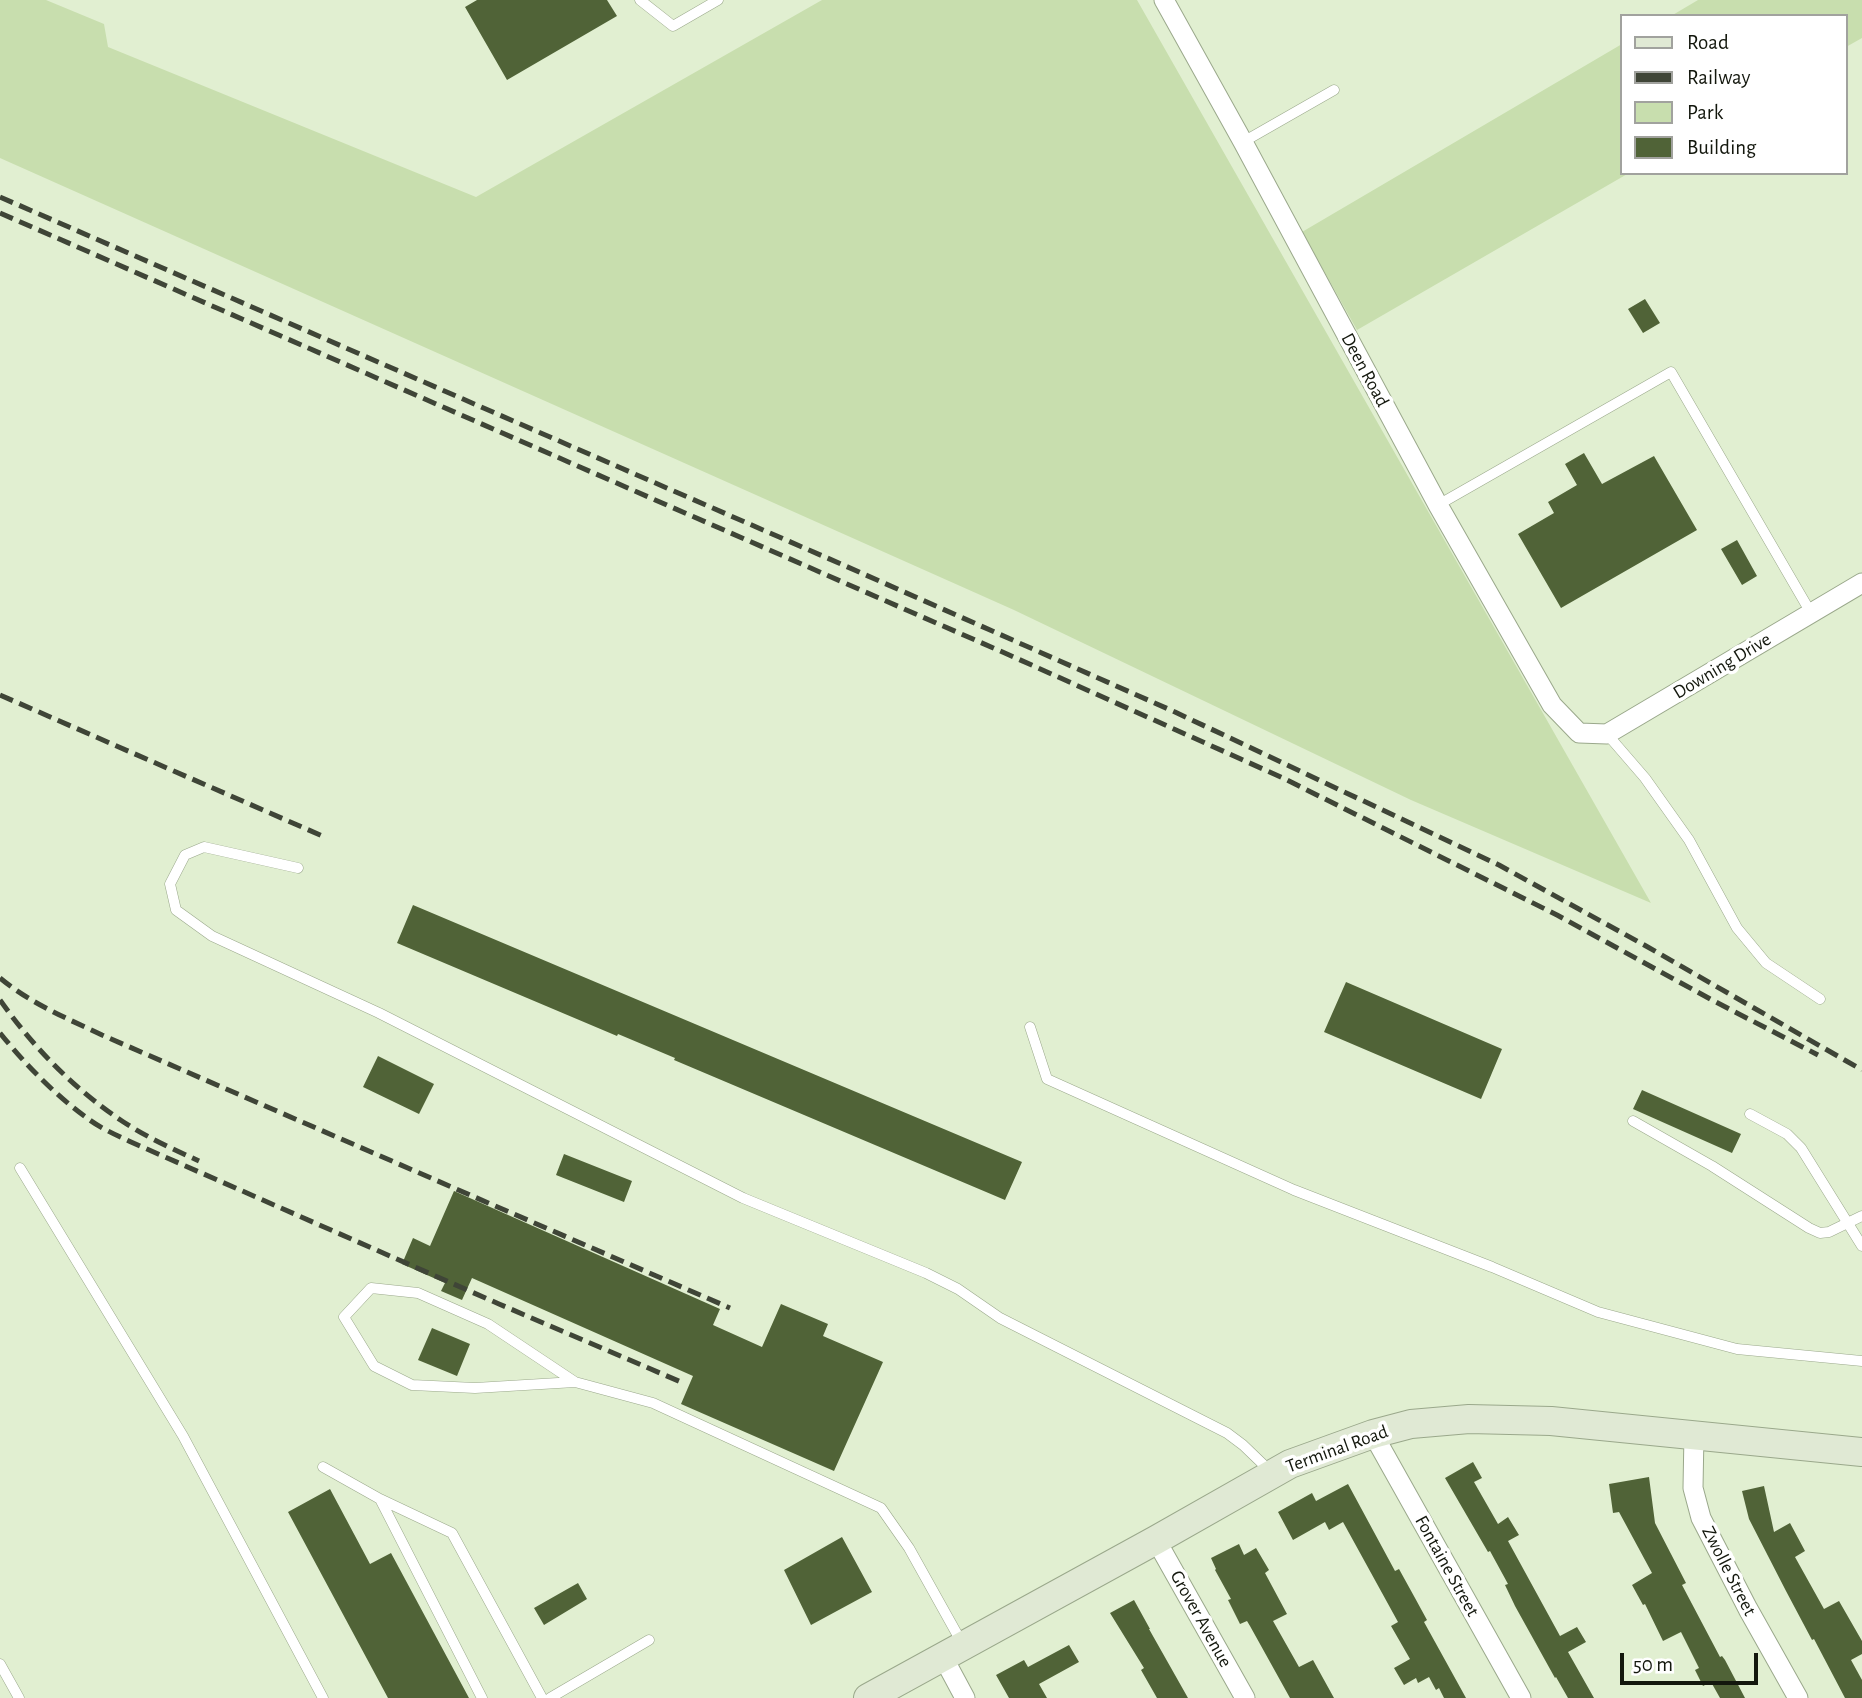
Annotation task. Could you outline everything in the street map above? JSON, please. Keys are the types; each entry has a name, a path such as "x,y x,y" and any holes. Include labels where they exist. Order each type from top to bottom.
{"main road":[{"name":"Terminal Road","path":"868,1698 1290,1464 1412,1423 1469,1419 1551,1421 1862,1451"}],"street":[{"name":"Deen Road","path":"1164,0 1438,506 1552,705 1579,733 1607,734"},
{"name":"Downing Drive","path":"1607,734 1862,583"},
{"name":"Fontaine Street","path":"1373,1434 1521,1698"},
{"name":"Zwolle Street","path":"1694,1434 1693,1488 1701,1518 1798,1698"},
{"name":"Grover Avenue","path":"1156,1540 1245,1698"},
{"path":"953,1652 965,1698"}],"lane":[{"path":"640,0 673,26 718,0"},
{"path":"1243,142 1334,90"},
{"path":"1438,506 1671,372 1811,613"},
{"path":"1607,734 1645,778 1689,840 1737,928 1766,963 1819,999"},
{"path":"298,868 204,847 185,855 170,884 176,910 212,936 379,1013 743,1198 926,1273 958,1289 1000,1318 1227,1433 1273,1474"},
{"path":"1030,1027 1046,1079 1294,1190 1598,1311 1737,1349 1862,1362"},
{"path":"1750,1114 1787,1134 1801,1147 1862,1246"},
{"path":"1633,1121 1820,1233 1829,1232 1862,1216"},
{"path":"20,1168 183,1436 323,1698"},
{"path":"575,1382 475,1388 412,1385 374,1366 344,1317 371,1288 418,1293 488,1325 575,1382 653,1403 881,1508 909,1548 953,1652"},
{"path":"323,1467 380,1499 452,1533 542,1698"},
{"path":"380,1499 482,1698"},
{"path":"551,1698 649,1640"},
{"path":"0,1664 19,1698"}],"green space":[{"path":"0,0 46,0 104,24 108,47 476,197 822,0 1137,0 1651,903 1411,800 1014,610 0,158"},
{"path":"1698,0 1862,0 1862,38 1848,46 1848,14 1674,14"},
{"path":"1620,45 1620,175 1626,175 1357,330 1302,232"}],"building":[{"path":"477,0 607,0 617,16 507,80 465,7"},
{"path":"1645,299 1660,323 1643,333 1628,309"},
{"path":"1584,453 1602,484 1654,456 1697,530 1561,608 1518,534 1554,513 1548,502 1577,485 1565,464"},
{"path":"1737,540 1757,576 1742,585 1721,549"},
{"path":"413,905 1022,1162 1005,1200 674,1060 675,1058 397,943"},
{"path":"1346,982 1502,1049 1481,1099 1324,1032"},
{"path":"378,1056 434,1084 419,1114 363,1087"},
{"path":"1642,1090 1741,1134 1732,1153 1633,1109"},
{"path":"564,1154 632,1181 624,1202 556,1175"},
{"path":"454,1191 720,1309 713,1325 762,1347 781,1304 828,1324 823,1336 883,1362 834,1471 681,1404 693,1376 472,1278 462,1300 441,1291 445,1283 402,1264 413,1238 430,1246"},
{"path":"432,1328 470,1344 457,1376 418,1360"},
{"path":"1473,1462 1482,1478 1474,1482 1498,1524 1508,1517 1519,1535 1508,1541 1560,1636 1577,1627 1586,1642 1568,1652 1594,1698 1568,1698 1515,1606 1505,1585 1508,1584 1490,1551 1488,1552 1445,1478"},
{"path":"1649,1477 1655,1523 1686,1583 1682,1585 1745,1698 1720,1698 1711,1682 1703,1686 1695,1670 1699,1668 1681,1632 1663,1641 1645,1604 1643,1605 1632,1585 1652,1573 1619,1512 1613,1513 1609,1484"},
{"path":"1348,1484 1395,1571 1399,1569 1415,1598 1427,1620 1424,1622 1466,1698 1444,1698 1429,1677 1418,1683 1416,1678 1404,1685 1394,1668 1410,1659 1391,1626 1398,1622 1343,1522 1329,1530 1325,1522 1293,1540 1278,1512 1312,1493 1316,1501"},
{"path":"1764,1486 1774,1532 1790,1523 1805,1551 1795,1557 1824,1609 1839,1601 1862,1641 1862,1654 1851,1660 1862,1680 1862,1698 1845,1698 1749,1519 1742,1491"},
{"path":"330,1489 370,1564 391,1553 469,1698 388,1698 288,1512"},
{"path":"842,1537 872,1592 811,1625 784,1570"},
{"path":"1239,1544 1244,1555 1256,1548 1269,1570 1265,1573 1287,1614 1273,1621 1299,1667 1313,1660 1334,1698 1290,1698 1247,1621 1240,1624 1211,1558"},
{"path":"578,1583 587,1599 544,1625 534,1608"},
{"path":"1134,1600 1188,1698 1157,1698 1141,1670 1144,1668 1110,1613"},
{"path":"1069,1645 1079,1662 1039,1684 1047,1698 1009,1698 996,1675 1024,1660 1028,1667"}],"railway":[{"path":"0,197 1175,712 1499,865 1862,1070"},
{"path":"0,213 1007,654 1283,778 1557,915 1818,1055"},
{"path":"0,695 327,838"},
{"path":"0,978 36,1003 102,1035 730,1308"},
{"path":"0,1000 40,1051 104,1109 131,1127 199,1161"},
{"path":"0,1033 52,1089 75,1109 108,1131 681,1382"}]}
